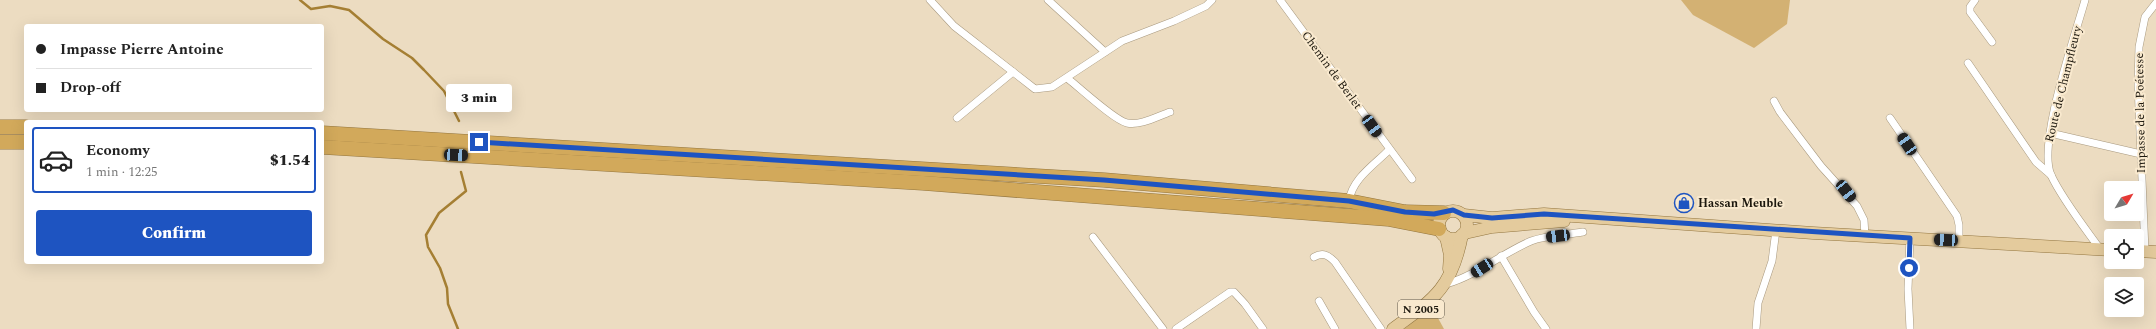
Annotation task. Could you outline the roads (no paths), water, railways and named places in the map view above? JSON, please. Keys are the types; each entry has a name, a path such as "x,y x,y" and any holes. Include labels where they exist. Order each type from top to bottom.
{"highway":[{"path":"0,127 24,127"},
{"path":"324,133 1104,180 1349,201 1405,212 1444,213"},
{"path":"0,142 24,142"},
{"path":"324,147 923,183 1384,219"},
{"path":"1349,201 1349,206 1354,210 1384,219 1443,233"}],"main road":[{"path":"1585,218 1547,223 1492,227 1464,234 1453,239 1443,233 1439,220 1444,213 1453,210 1464,215 1492,218 1544,214 1865,236 2104,249"},
{"path":"1464,215 1467,224 1464,234"},
{"name":"N 2005","path":"1443,233 1450,262 1446,284"},
{"name":"N 2005","path":"1393,329 1428,304 1446,284 1454,266 1464,234"}],"street":[{"path":"930,0 954,26 1035,89 1052,87 1122,41 1174,21 1206,6 1212,0"},
{"path":"1048,0 1105,52"},
{"name":"Chemin de Berlet","path":"1280,0 1412,179"},
{"path":"1975,0 1970,7 1970,12 1992,42"},
{"name":"Route de Champfleury","path":"2085,0 2050,132 2047,154 2051,175 2104,246"},
{"name":"Impasse de la Poétesse","path":"2146,251 2140,154 2138,84 2139,47 2145,17 2156,3"},
{"path":"1968,63 2036,162 2051,175"},
{"path":"956,118 1013,72"},
{"path":"1067,78 1114,115 1127,123 1138,122 1170,112"},
{"path":"1774,100 1780,112 1817,160 1857,206 1864,220 1865,236"},
{"path":"1890,118 1957,216 1960,241"},
{"path":"2050,132 2140,154"},
{"path":"1349,201 1352,187 1356,182 1390,150"},
{"path":"1756,329 1758,303 1772,261 1776,230"},
{"path":"1446,284 1472,275 1501,256 1532,241 1583,232"},
{"path":"1093,237 1163,329"},
{"path":"1910,238 1908,289 1910,329"},
{"path":"1314,258 1323,254 1328,255 1335,262 1381,329"},
{"path":"1501,256 1534,312 1546,329"},
{"path":"1176,329 1230,292 1234,292 1245,304 1263,329"},
{"path":"1319,301 1335,329"}],"waterway":[{"path":"300,0 311,9 330,6 349,10 383,39 412,58 424,70 444,91 459,121"},
{"path":"458,329 448,304 447,288 440,268 428,247 426,235 439,213 466,191 461,172"}],"place":[{"name":"Hassan Meuble","path":"1684,203"}]}
